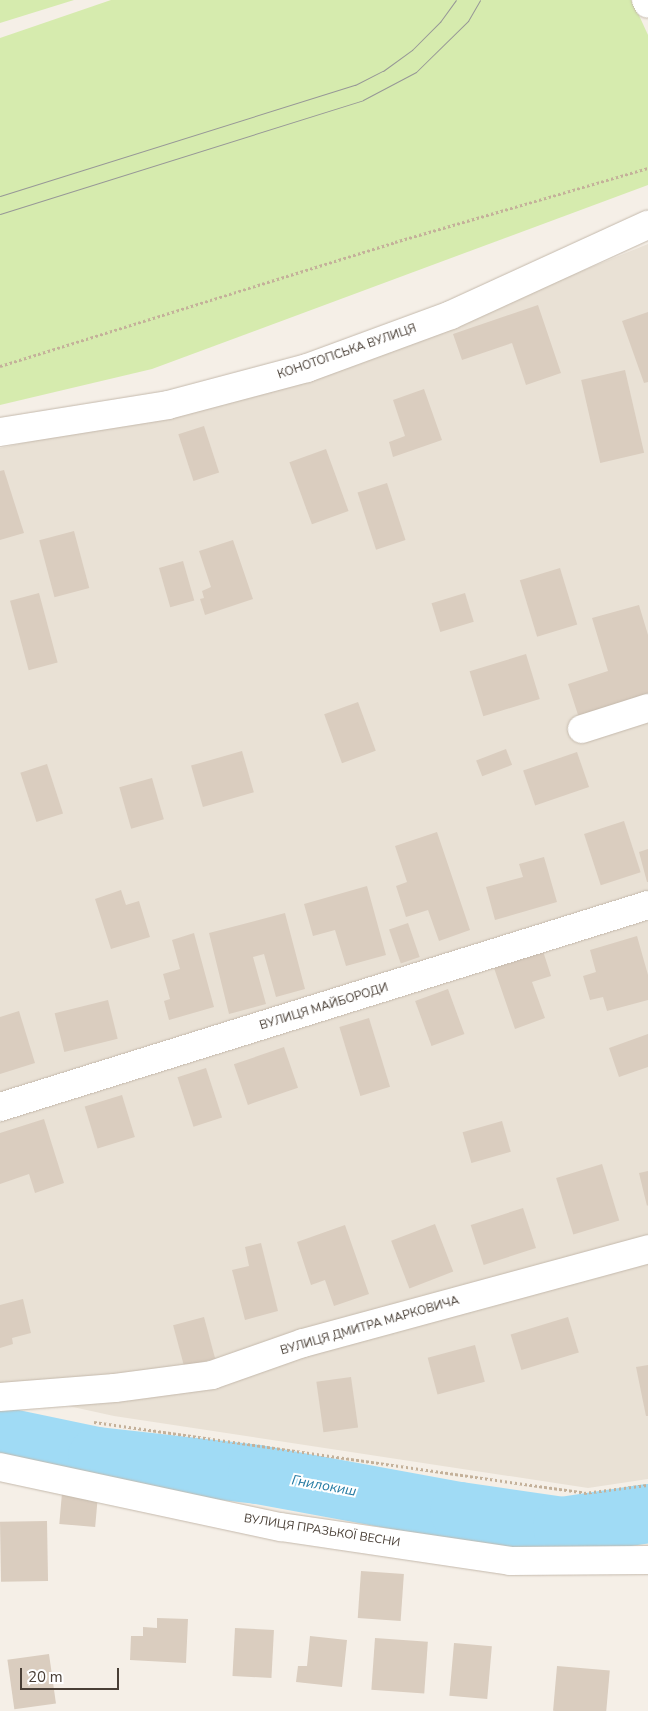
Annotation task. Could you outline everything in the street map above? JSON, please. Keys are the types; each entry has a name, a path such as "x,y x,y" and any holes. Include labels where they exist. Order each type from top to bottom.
{"street":[{"path":"646,0 648,4"},
{"name":"КОНОТОПСЬКА ВУЛИЦЯ","path":"0,432 168,406 307,368 451,315 648,225"},
{"path":"582,729 648,708"},
{"name":"ВУЛИЦЯ МАЙБОРОДИ","path":"0,1107 648,905"},
{"name":"ВУЛИЦЯ ДМИТРА МАРКОВИЧА","path":"0,1397 115,1388 212,1375 303,1343 648,1249"},
{"name":"ВУЛИЦЯ ПРАЗЬКОЇ ВЕСНИ","path":"0,1467 281,1527 510,1561 648,1560"}],"path":[{"path":"0,366 386,245 648,168"},
{"path":"86,1421 584,1493 648,1485"}],"shaded area":[{"path":"648,244 648,1479 588,1488 114,1416 0,1391 0,448 312,381"}],"green space":[{"path":"0,0 74,0 0,23"},
{"path":"111,0 632,0 648,35 648,185 152,369 0,405 0,38"}],"building":[{"path":"538,305 561,373 526,385 512,343 462,360 453,334"},
{"path":"648,312 648,382 644,383 622,321"},
{"path":"625,370 644,453 600,463 581,380"},
{"path":"424,389 442,440 393,457 389,442 405,436 393,400"},
{"path":"204,426 219,473 193,481 178,434"},
{"path":"326,449 349,511 312,524 289,462"},
{"path":"4,470 24,533 0,540 0,471"},
{"path":"387,483 406,540 376,550 358,493"},
{"path":"74,531 89,588 54,597 39,540"},
{"path":"233,540 253,599 205,615 200,599 204,598 202,591 211,587 199,551"},
{"path":"183,561 194,600 170,607 159,568"},
{"path":"560,568 577,624 537,637 520,580"},
{"path":"39,593 58,663 29,670 10,601"},
{"path":"465,593 474,622 440,632 432,603"},
{"path":"639,605 648,635 648,694 579,718 568,684 608,671 592,618"},
{"path":"526,654 540,699 483,716 470,671"},
{"path":"358,702 376,751 342,763 324,714"},
{"path":"506,749 512,765 482,776 476,760"},
{"path":"242,751 254,792 203,807 191,766"},
{"path":"577,752 589,787 535,806 523,771"},
{"path":"47,764 63,813 36,822 20,773"},
{"path":"152,778 164,819 131,829 119,787"},
{"path":"624,821 641,872 601,885 584,834"},
{"path":"437,832 470,930 439,941 428,910 406,917 396,886 407,882 395,846"},
{"path":"648,849 648,882 647,882 639,852"},
{"path":"544,857 557,902 495,920 486,887 523,877 519,864"},
{"path":"367,886 386,955 346,966 335,930 313,936 304,904"},
{"path":"121,890 126,905 139,901 150,937 111,949 95,899"},
{"path":"285,913 305,989 276,997 264,954 253,957 266,1004 229,1014 209,933"},
{"path":"408,923 420,957 401,964 389,930"},
{"path":"194,933 214,1007 169,1020 164,1001 170,999 163,974 180,969 172,940"},
{"path":"637,936 648,975 648,1000 607,1011 603,997 590,1000 583,976 596,972 590,950"},
{"path":"543,951 551,976 532,982 545,1018 515,1029 494,968"},
{"path":"448,989 464,1034 432,1046 415,1001"},
{"path":"108,1000 118,1039 64,1052 55,1013"},
{"path":"19,1011 35,1063 0,1074 0,1017"},
{"path":"369,1018 390,1087 360,1096 339,1027"},
{"path":"648,1034 648,1067 619,1077 609,1048"},
{"path":"284,1047 298,1088 248,1105 234,1064"},
{"path":"206,1068 222,1117 194,1127 177,1077"},
{"path":"122,1095 135,1137 98,1148 85,1106"},
{"path":"44,1119 64,1183 35,1193 29,1174 0,1184 0,1133"},
{"path":"502,1121 511,1152 471,1163 463,1132"},
{"path":"602,1164 619,1220 573,1234 556,1178"},
{"path":"648,1171 648,1205 647,1206 639,1173"},
{"path":"523,1208 536,1248 484,1265 471,1225"},
{"path":"435,1224 453,1272 409,1288 391,1241"},
{"path":"345,1225 369,1294 334,1306 325,1280 311,1285 297,1242"},
{"path":"261,1243 278,1311 245,1320 232,1270 249,1266 245,1247"},
{"path":"23,1299 31,1333 12,1338 13,1344 0,1348 0,1305"},
{"path":"204,1317 215,1359 184,1367 173,1325"},
{"path":"568,1317 579,1352 521,1370 511,1335"},
{"path":"475,1345 485,1382 438,1394 428,1358"},
{"path":"648,1365 648,1416 646,1416 636,1367"},
{"path":"351,1377 358,1428 323,1432 316,1382"},
{"path":"62,1493 98,1496 95,1527 59,1524"},
{"path":"47,1521 48,1581 1,1582 0,1522"},
{"path":"361,1571 404,1574 401,1621 358,1618"},
{"path":"157,1618 188,1619 186,1663 130,1660 131,1636 143,1636 143,1627 157,1628"},
{"path":"235,1628 274,1630 271,1678 232,1676"},
{"path":"310,1636 347,1640 342,1687 296,1682 298,1666 307,1666"},
{"path":"375,1638 428,1642 424,1694 371,1690"},
{"path":"454,1643 492,1646 487,1699 449,1696"},
{"path":"49,1654 56,1704 14,1709 7,1660"},
{"path":"557,1666 610,1671 606,1711 553,1711"}],"waterway":[{"name":"Гнилокиш","path":"0,1436 97,1456 257,1474 459,1511 562,1526 648,1513"}],"tram line":[{"path":"0,196 355,85 383,71 412,50 440,22 456,0"},
{"path":"0,214 363,100 416,72 468,21 480,0"}]}
